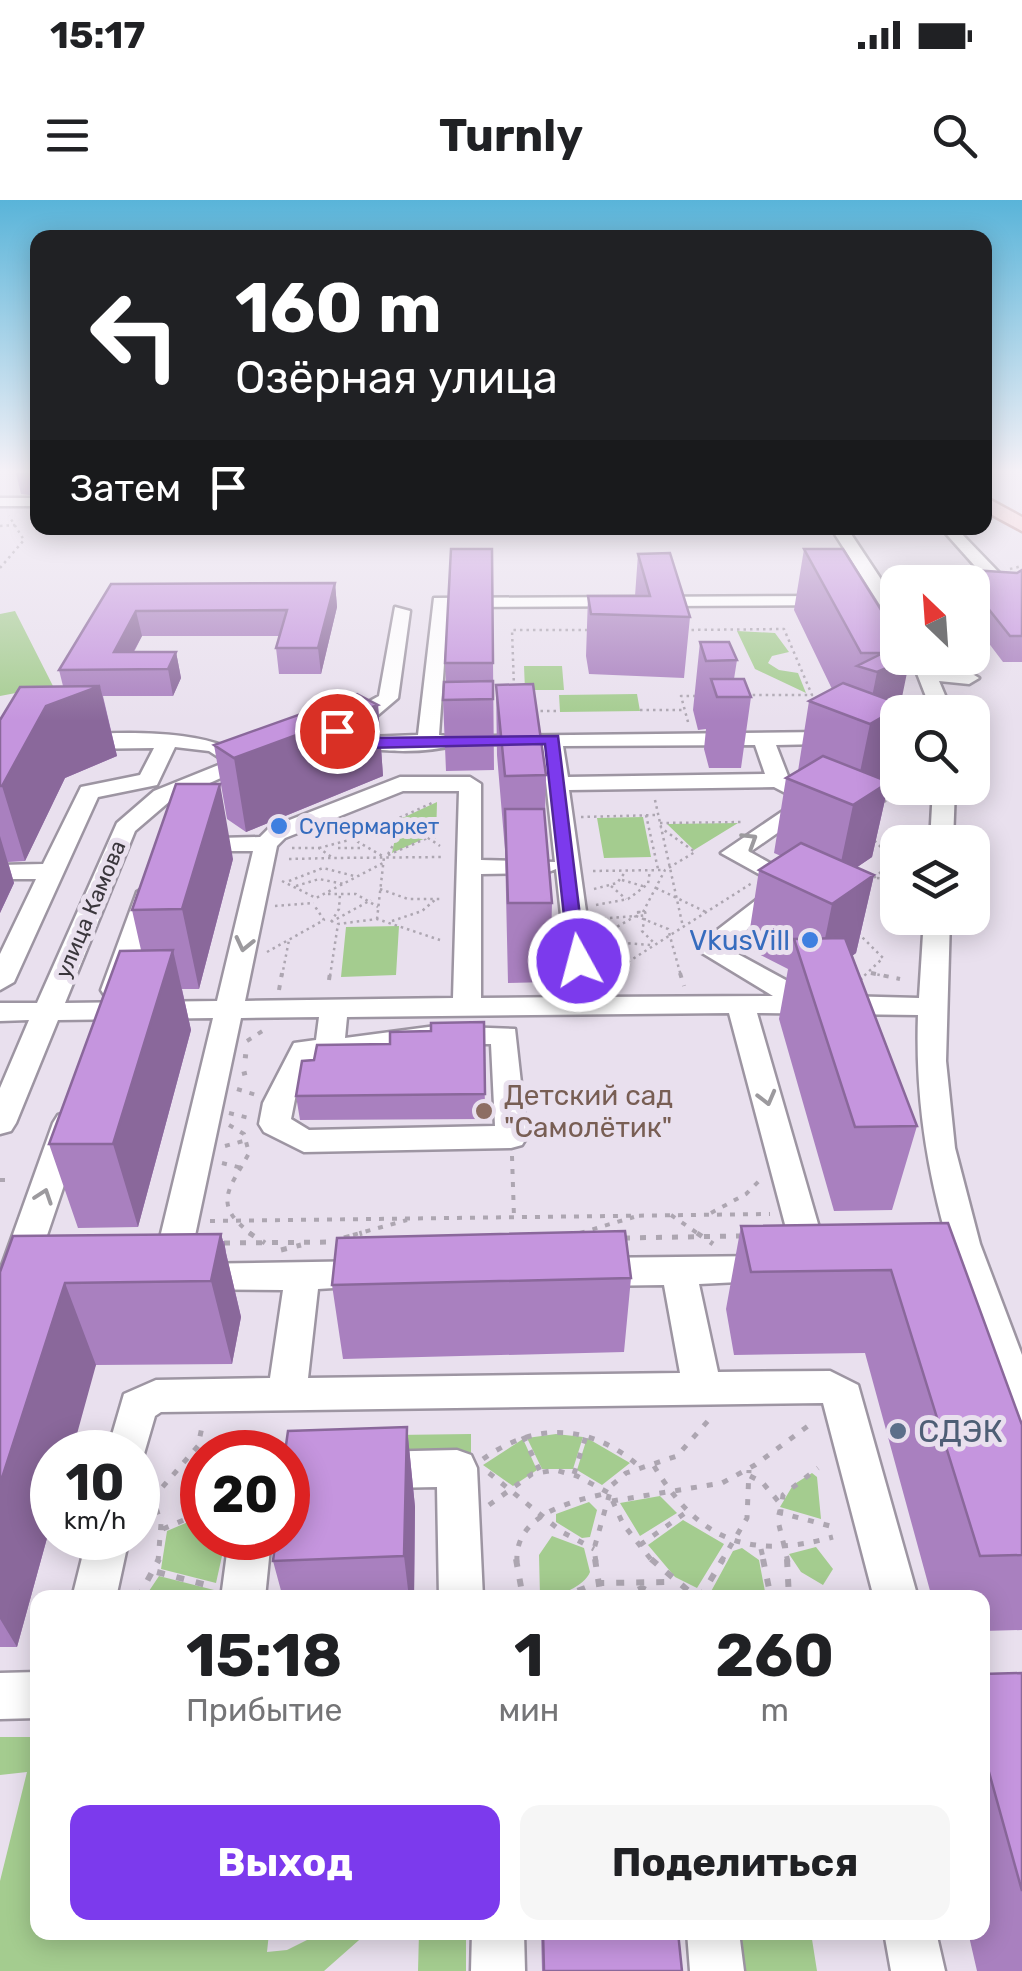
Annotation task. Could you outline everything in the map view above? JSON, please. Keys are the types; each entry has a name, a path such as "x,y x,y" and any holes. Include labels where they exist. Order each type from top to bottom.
{"street":[{"path":"857,556 880,592"},
{"path":"977,556 1005,589"},
{"path":"428,741 440,602 844,601 853,618"},
{"path":"364,743 337,731 316,732 371,711 388,698 401,611"},
{"path":"958,675 969,678"},
{"path":"515,725 552,740 688,724"},
{"path":"339,753 364,743 472,741 515,725 688,724 764,739 824,738 880,757"},
{"path":"764,739 778,780"},
{"path":"552,740 584,998"},
{"path":"0,982 89,792 149,780 168,742"},
{"path":"399,742 400,784"},
{"path":"7,769 10,744 204,743 242,763"},
{"path":"865,752 880,744"},
{"name":"улица Камова","path":"0,1124 117,840 135,815 162,796 282,747"},
{"path":"558,784 778,780 815,799 733,853 789,879 792,887 706,948 783,990 798,1004"},
{"path":"168,1278 255,894 277,833 400,784 470,784 467,1007"},
{"path":"95,1047 162,854 181,821"},
{"path":"162,854 273,850"},
{"path":"469,862 568,868"},
{"path":"0,872 52,871"},
{"path":"935,935 929,1008 939,1152 973,1267 1022,1404"},
{"path":"0,1012 228,1010 274,1018 334,1009 467,1007 584,998 688,1005 896,1003 929,1008"},
{"path":"742,1004 814,1269"},
{"path":"329,1048 334,1009"},
{"path":"432,1035 505,1035 511,1137 296,1140 275,1124 280,1087 298,1070 304,1050 329,1048 366,1048 432,1035"},
{"path":"0,1321 7,1280 76,1101"},
{"path":"562,1272 679,1271 750,1253 814,1269 852,1269"},
{"path":"929,1268 973,1267"},
{"path":"679,1271 708,1389"},
{"path":"130,1278 395,1274"},
{"path":"288,1394 302,1276"},
{"path":"7,1280 53,1279"},
{"path":"132,1430 138,1406 146,1399 208,1395 838,1389 894,1590"},
{"path":"310,1472 466,1468 461,1514 461,1590"},
{"path":"96,1590 103,1560"},
{"path":"232,1590 242,1560"},
{"path":"0,1696 30,1695"},
{"path":"498,1940 498,1971"},
{"path":"714,1940 717,1971"},
{"path":"912,1940 918,1971"}],"path":[{"path":"682,630 784,629 812,695 737,696"},
{"path":"560,711 515,725 512,630 606,630"},
{"path":"688,724 681,696 700,696"},
{"path":"640,710 688,724"},
{"path":"651,782 664,869 641,915 642,932 656,944"},
{"path":"333,848 440,800"},
{"path":"562,818 658,814"},
{"path":"646,815 683,927"},
{"path":"660,825 744,822"},
{"path":"568,868 664,869 695,852 660,825"},
{"path":"362,828 365,834"},
{"path":"376,919 383,860 395,844 391,828"},
{"path":"374,830 408,828 440,846"},
{"path":"861,834 882,843 894,858 892,864 864,886"},
{"path":"316,898 430,837"},
{"path":"353,839 383,860"},
{"path":"319,848 334,858"},
{"path":"273,850 367,848"},
{"path":"273,850 334,858 469,862"},
{"path":"255,894 323,868 356,877"},
{"path":"594,889 622,880 626,870"},
{"path":"596,905 626,900 646,887 650,870"},
{"path":"584,998 656,944 771,871"},
{"path":"875,877 880,878"},
{"path":"296,886 318,878 344,884"},
{"path":"622,880 646,887"},
{"path":"288,881 316,898"},
{"path":"610,886 626,900"},
{"path":"656,888 706,912"},
{"path":"380,889 408,898 439,899"},
{"path":"323,895 340,892 371,900 378,907"},
{"path":"331,922 339,909 340,892"},
{"path":"255,894 314,905 324,920 338,924 376,919 440,940"},
{"path":"314,905 316,898"},
{"path":"388,921 412,916 439,899"},
{"path":"331,922 371,900"},
{"path":"601,932 641,915"},
{"path":"598,920 641,915 672,934 688,1005"},
{"path":"242,952 266,952 324,920"},
{"path":"329,980 338,924"},
{"path":"601,932 623,943 656,944"},
{"path":"831,1003 883,958 856,932"},
{"path":"234,1049 274,1018 289,940"},
{"path":"869,972 900,979"},
{"path":"222,1105 241,1118 258,1116"},
{"path":"218,1118 247,1140 249,1153 228,1188 227,1206 234,1220 265,1243"},
{"path":"511,1137 514,1217"},
{"path":"225,1146 247,1140"},
{"path":"222,1163 242,1168"},
{"path":"706,1214 746,1194 767,1165"},
{"path":"0,1180 9,1180"},
{"path":"195,1221 779,1214"},
{"path":"598,1238 579,1236 639,1215"},
{"path":"671,1215 703,1237 750,1253"},
{"path":"330,1242 412,1218"},
{"path":"616,1238 703,1237 750,1253"},
{"path":"208,1243 370,1241"},
{"path":"599,1590 594,1548 609,1493 626,1473 677,1456 713,1418 708,1389"},
{"path":"200,1430 208,1395"},
{"path":"612,1501 722,1482 749,1472 808,1426"},
{"path":"466,1468 523,1436 556,1430 586,1434 616,1448 640,1467"},
{"path":"574,1474 586,1434"},
{"path":"523,1436 540,1471"},
{"path":"654,1464 668,1491 686,1512 735,1542 761,1550 785,1550 833,1538"},
{"path":"143,1590 155,1572 163,1529 153,1498 180,1467"},
{"path":"466,1468 512,1489 562,1532 594,1548"},
{"path":"790,1590 791,1568 777,1512 778,1501 788,1485 818,1468"},
{"path":"461,1514 500,1500 540,1471 574,1474 609,1493 640,1545 673,1582 686,1590"},
{"path":"749,1472 778,1501"},
{"path":"703,1590 747,1518 749,1472"},
{"path":"523,1590 516,1544 522,1527 541,1513 609,1493"},
{"path":"640,1545 686,1512"},
{"path":"777,1512 830,1526"},
{"path":"163,1529 180,1522"},
{"path":"761,1550 769,1590"},
{"path":"155,1572 220,1590"},
{"path":"580,1590 598,1583 673,1582"},
{"path":"633,1590 642,1584"},
{"path":"642,1584 651,1590"}],"green space":[{"path":"15,611 53,686 0,696 0,614"},
{"path":"737,631 775,633 789,652 772,656 768,663 779,670 798,673 806,693 755,669"},
{"path":"524,666 562,666 564,690 525,690"},
{"path":"637,694 640,711 560,712 559,695"},
{"path":"437,802 436,839 400,827 428,837 392,853 396,834 385,826"},
{"path":"643,817 651,857 604,858 597,818"},
{"path":"738,823 694,850 667,824"},
{"path":"399,926 396,975 341,977 346,927"},
{"path":"471,1434 471,1457 315,1459 318,1436"},
{"path":"556,1434 583,1437 573,1469 542,1469 527,1438"},
{"path":"587,1438 630,1463 602,1485 577,1470"},
{"path":"523,1439 537,1470 513,1486 483,1465"},
{"path":"812,1473 817,1477 821,1519 780,1507 793,1485"},
{"path":"660,1496 677,1513 640,1536 620,1503"},
{"path":"589,1502 597,1510 590,1537 582,1538 556,1522 556,1514"},
{"path":"683,1520 724,1544 697,1588 675,1577 648,1545"},
{"path":"180,1525 180,1560 221,1560 216,1583 161,1569 167,1531"},
{"path":"552,1536 584,1548 590,1572 569,1590 540,1590 539,1555"},
{"path":"816,1547 833,1569 823,1585 801,1572 789,1554"},
{"path":"742,1548 759,1560 765,1590 712,1590 733,1551"},
{"path":"159,1576 214,1590 150,1590"},
{"path":"0,1737 30,1737 30,1940 268,1940 267,1952 287,1950 307,1940 359,1940 324,1971 0,1971 0,1881 27,1772 0,1775"},
{"path":"419,1940 466,1940 466,1971 418,1971"},
{"path":"728,1940 812,1940 817,1971 731,1971"}],"building":[{"path":"451,556 492,556 493,663 445,663"},
{"path":"638,556 671,556 690,617 591,614 588,596 650,596"},
{"path":"808,556 847,556 880,608 880,653 861,653"},
{"path":"1022,570 1022,636 1010,636 990,611 990,571"},
{"path":"335,583 318,648 276,648 287,610 136,611 114,652 176,652 168,669 59,670 111,584"},
{"path":"700,642 729,642 737,660 706,661"},
{"path":"880,654 880,671 857,666"},
{"path":"711,679 744,679 751,697 717,697"},
{"path":"493,681 493,699 443,700 444,682"},
{"path":"843,683 880,697 880,718 870,724 809,701"},
{"path":"533,684 546,775 505,776 496,685"},
{"path":"100,686 46,706 0,786 0,720 20,687"},
{"path":"357,694 378,705 234,758 214,745"},
{"path":"823,756 880,778 880,788 853,805 786,778"},
{"path":"176,784 220,784 182,909 132,910"},
{"path":"505,809 544,809 552,903 508,903"},
{"path":"801,843 874,875 832,904 759,870"},
{"path":"845,938 917,1126 855,1127 794,939"},
{"path":"173,950 113,1144 49,1144 120,951"},
{"path":"484,1022 485,1094 296,1096 302,1061 314,1060 317,1045 390,1044 390,1032 431,1031 431,1023"},
{"path":"948,1223 1022,1425 1022,1555 980,1556 891,1270 751,1272 741,1226"},
{"path":"625,1231 631,1278 332,1285 337,1238"},
{"path":"221,1234 211,1281 65,1283 0,1484 0,1272 13,1236"},
{"path":"407,1427 404,1556 310,1560 310,1430"},
{"path":"1022,1673 1022,1891 990,1776 990,1674"},
{"path":"543,1940 679,1940 682,1971 544,1971"}],"place":[{"name":"Супермаркет","path":"279,826"},
{"name":"VkusVill","path":"810,940"},
{"name":"Детский сад \"Самолётик\"","path":"484,1111"},
{"name":"СДЭК","path":"898,1431"}],"route":[{"path":"337,731 364,743 552,740 579,961"}]}
